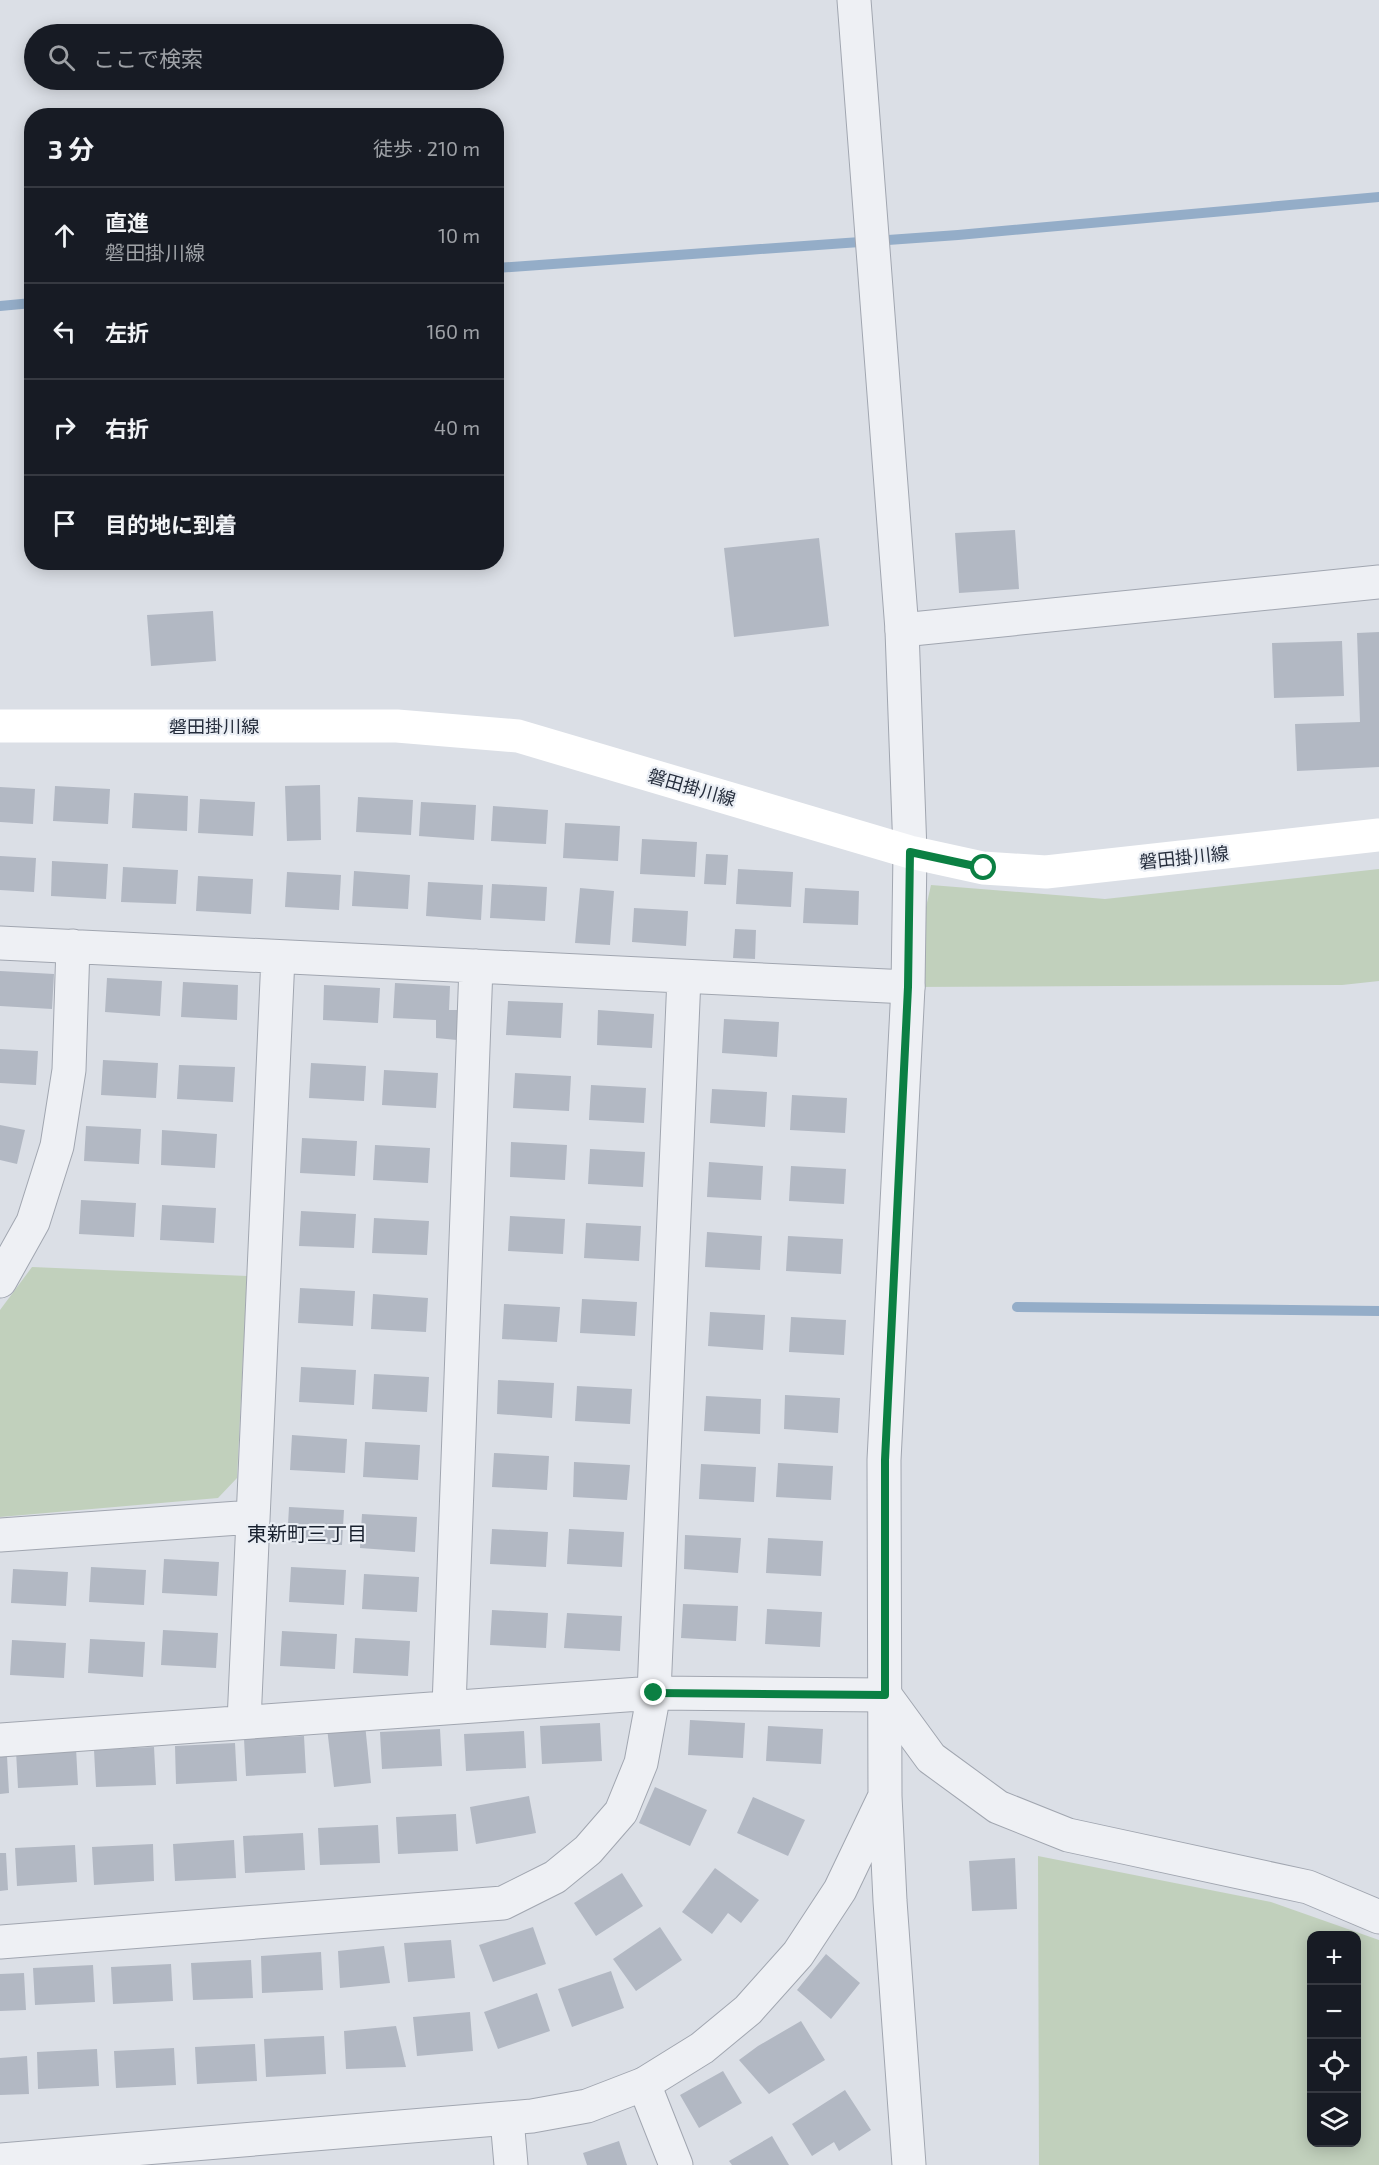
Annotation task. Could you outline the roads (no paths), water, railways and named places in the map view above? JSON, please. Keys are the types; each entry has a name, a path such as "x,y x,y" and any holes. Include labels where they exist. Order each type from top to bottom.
{"main road":[{"name":"磐田掛川線","path":"0,726 397,726 518,736 910,852 984,868 1046,872 1379,835"}],"street":[{"path":"854,0 902,630 910,852 908,987 885,1460 885,1796 890,1901 909,2165"},
{"path":"902,630 1379,582"},
{"path":"0,943 908,987"},
{"path":"0,1281 33,1222 57,1146 69,1070 73,946"},
{"path":"244,1722 278,957"},
{"path":"449,1707 476,966"},
{"path":"0,1942 503,1903 555,1877 588,1850 621,1812 641,1763 654,1693 684,977"},
{"path":"0,1535 253,1517"},
{"path":"0,1740 654,1693 885,1695"},
{"path":"885,1695 931,1758 998,1807 1068,1835 1308,1887 1379,1917"},
{"path":"0,2160 507,2119 587,2106 644,2084 702,2048 748,2010 798,1954 840,1890 885,1796"},
{"path":"644,2084 676,2165"},
{"path":"507,2119 511,2165"}],"waterway":[{"path":"504,267 958,235 1379,197"},
{"path":"0,306 24,304"},
{"path":"1017,1307 1379,1311"}],"district":[{"name":"東新町三丁目","path":"307,1533"}]}
